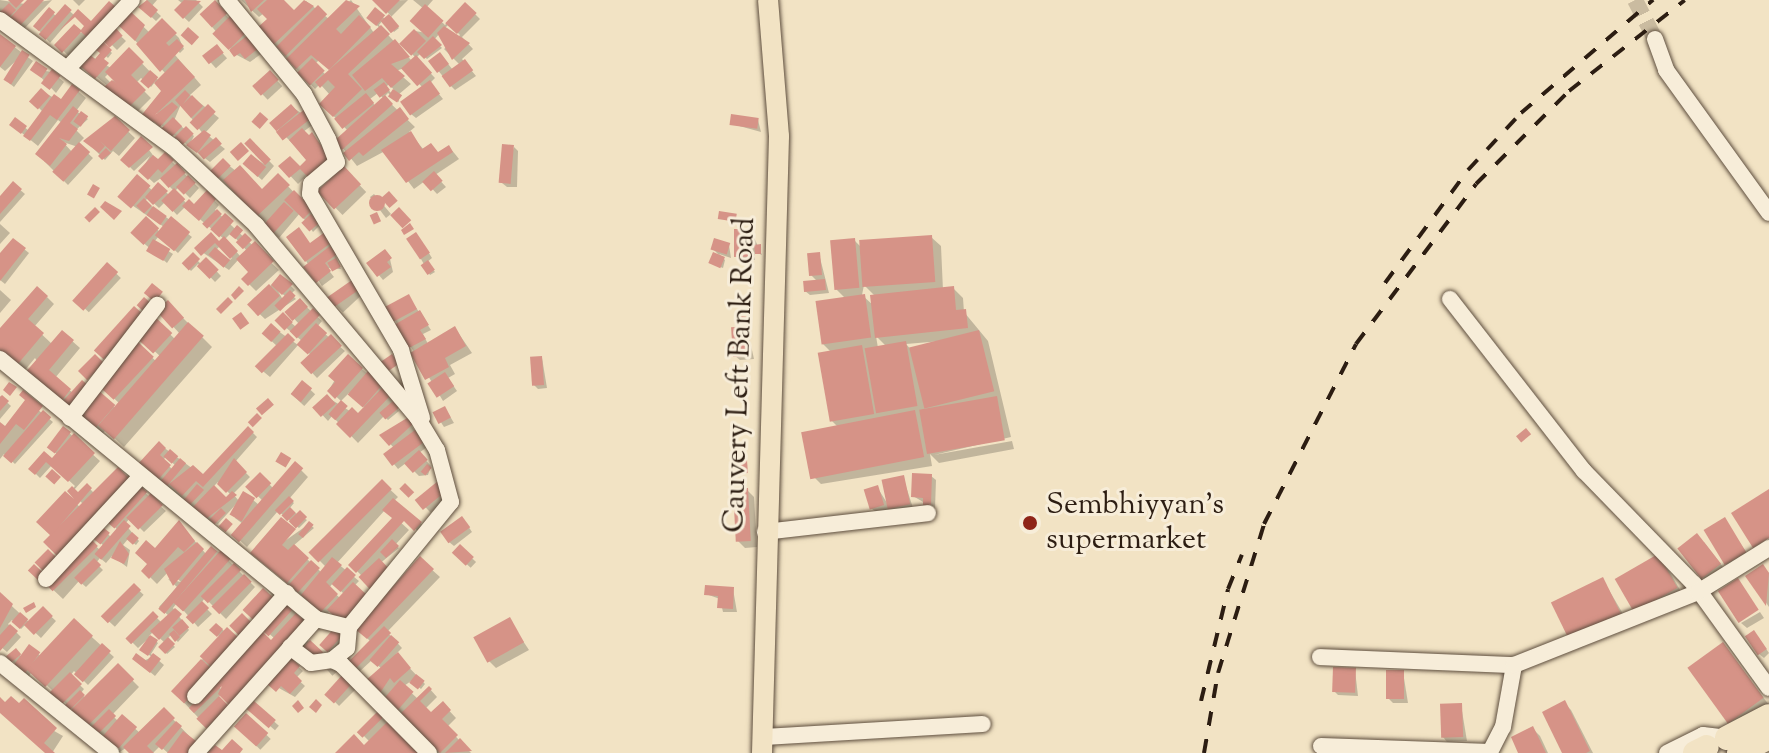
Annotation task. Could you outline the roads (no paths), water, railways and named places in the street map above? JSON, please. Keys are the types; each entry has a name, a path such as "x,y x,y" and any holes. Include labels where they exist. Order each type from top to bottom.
{"highway":[{"path":"1717,748 1769,716"},
{"path":"1717,748 1769,737"}],"main road":[{"name":"Cauvery Left Bank Road","path":"763,745 765,532 779,136 768,0"}],"street":[{"path":"227,0 304,94 338,161 311,184 310,195 401,350 426,431 449,483 451,502 349,627 347,648 332,660 311,663 290,647"},
{"path":"68,68 122,3"},
{"path":"0,20 173,147 256,225 426,431"},
{"path":"1655,39 1666,70 1769,213"},
{"path":"1450,299 1584,471 1698,592 1769,688"},
{"path":"70,418 157,305"},
{"path":"0,359 316,619 349,627"},
{"path":"46,579 140,477"},
{"path":"765,532 928,513"},
{"path":"1320,657 1514,665 1698,592 1769,548"},
{"path":"195,696 287,593"},
{"path":"196,753 316,619"},
{"path":"332,660 352,673 429,753"},
{"path":"0,663 111,753"},
{"path":"1321,746 1490,752 1503,727 1514,665"},
{"path":"763,745 983,724"},
{"path":"1667,753 1703,735 1717,748"}],"tunnel":[{"path":"1635,0 1655,39"}],"railway":[{"path":"1385,283 1468,170 1521,113 1653,0"},
{"path":"1204,753 1218,673 1264,524 1356,344 1476,184 1569,91 1685,0"},
{"path":"1201,701 1228,589 1242,555"}],"place":[{"name":"Sembhiyyan's supermarket","path":"1030,523"}]}
